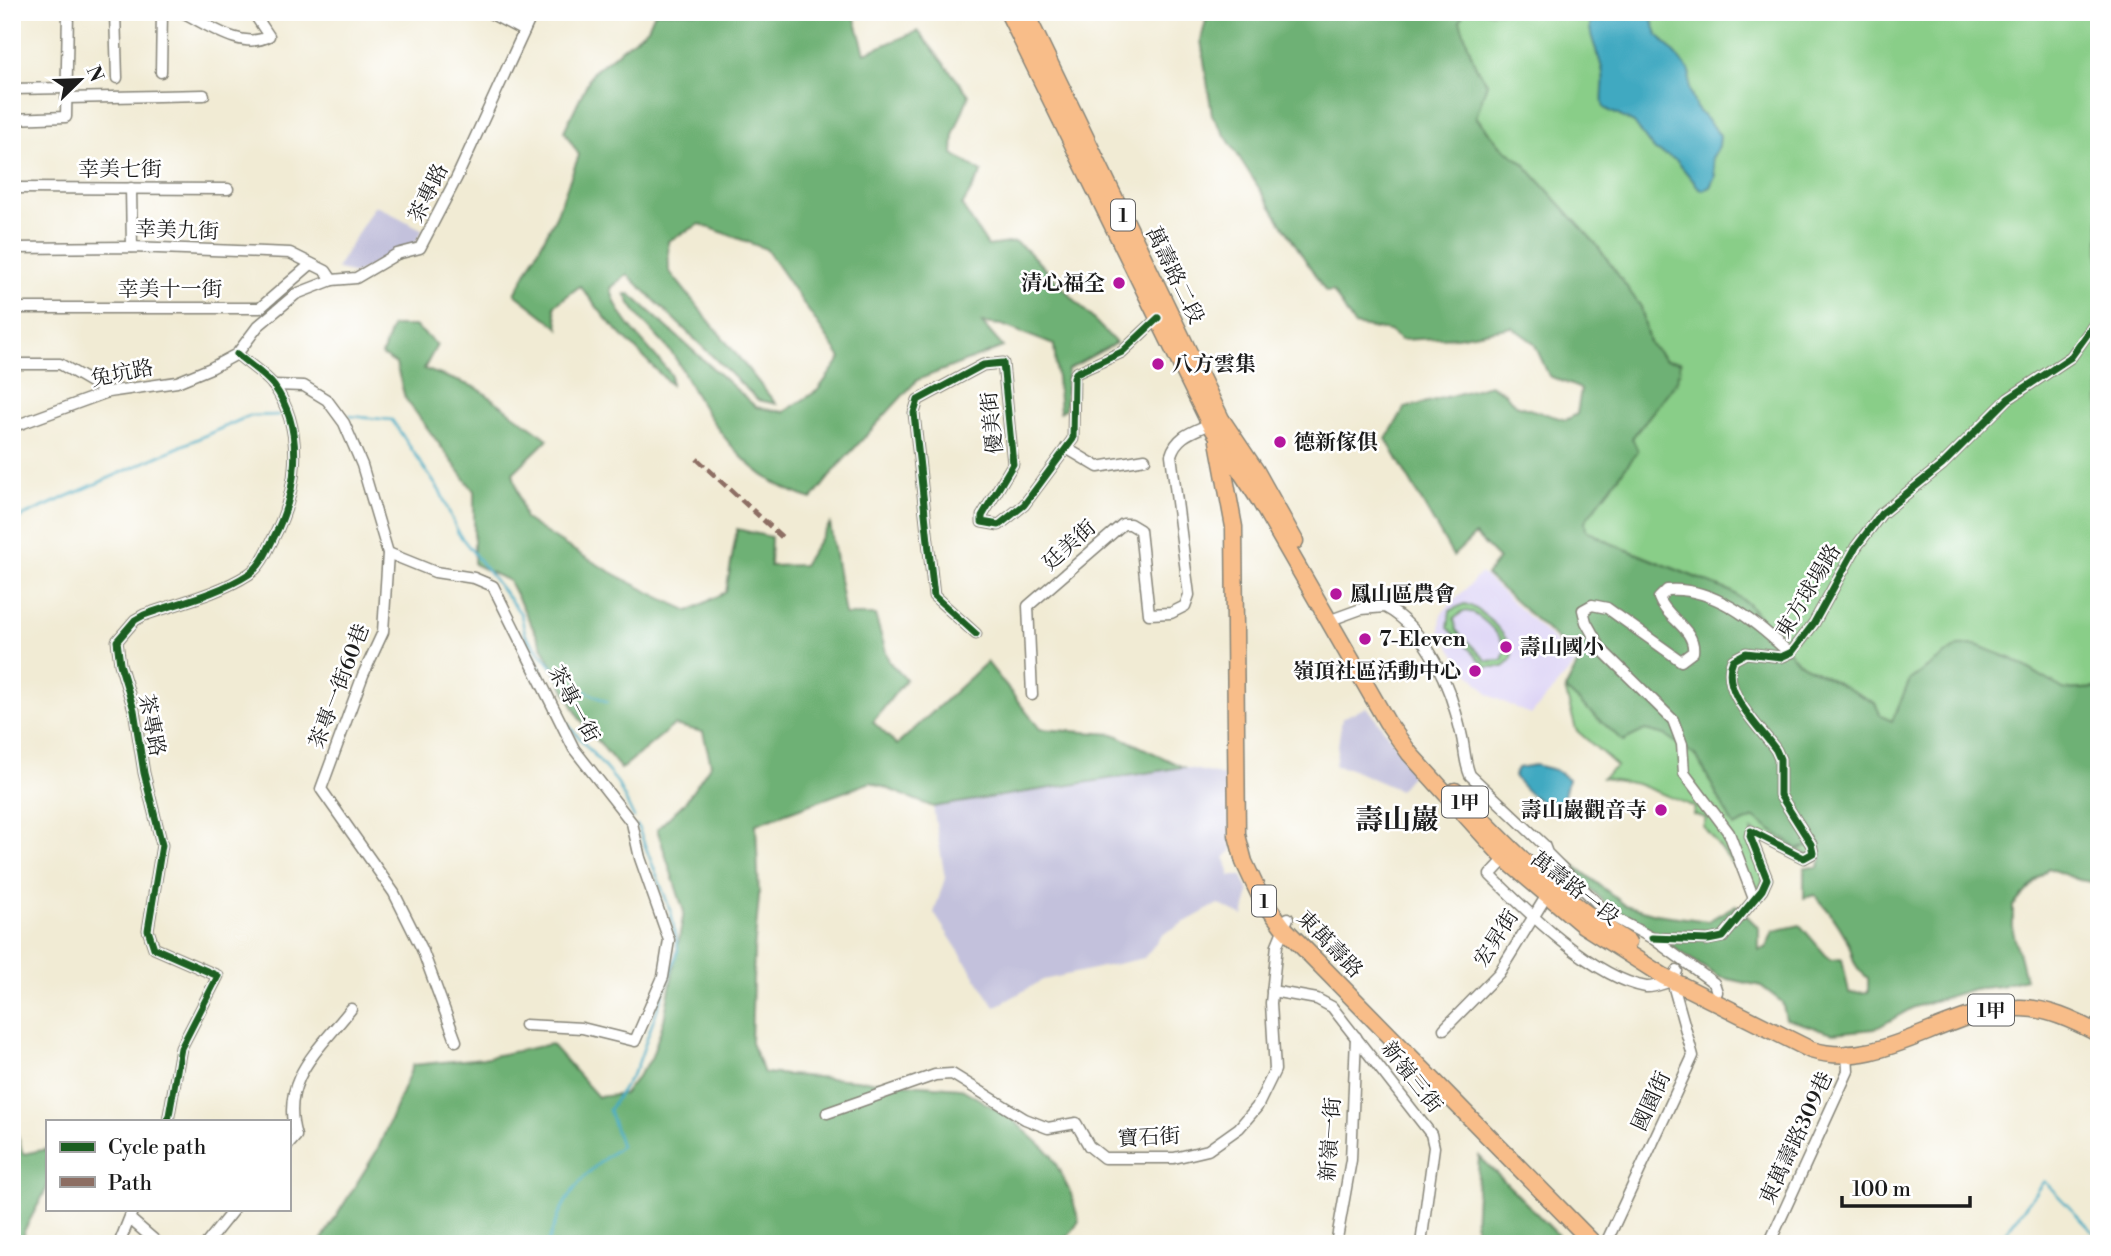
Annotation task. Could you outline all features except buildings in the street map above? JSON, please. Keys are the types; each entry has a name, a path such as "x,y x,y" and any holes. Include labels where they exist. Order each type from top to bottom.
{"main road":[{"name":"萬壽路二段","path":"1008,12 1158,318 1216,425 1233,449"},
{"name":"萬壽路二段","path":"1025,12 1216,425"},
{"name":"東萬壽路","path":"1216,425 1234,527 1237,835 1244,862 1259,896 1602,1243"},
{"name":"東萬壽路","path":"1233,449 1241,512 1247,831 1258,870 1286,923"},
{"name":"萬壽路一段","path":"1233,449 1260,501 1332,618 1419,750 1514,852 1590,915 1674,976"},
{"name":"萬壽路一段","path":"1233,449 1256,471 1387,722 1410,754 1505,859 1583,925 1811,1050 1847,1051 1865,1055 1989,1010 2020,1007 2097,1027"},
{"path":"1241,512 1255,501 1260,501"}],"street":[{"path":"12,119 66,117 68,12"},
{"path":"115,12 117,78"},
{"path":"162,12 162,72"},
{"path":"182,12 235,38 258,42 269,36 253,12"},
{"path":"488,12 524,31"},
{"name":"茶專路","path":"168,1120 181,1048 218,976 154,948 148,930 162,845 117,641 135,620 241,578 251,573 264,557 291,498 295,463 290,421 273,385 237,354 276,309 296,294 332,280 356,278 397,254 420,248 427,239 533,12"},
{"path":"12,89 67,93 204,95"},
{"name":"幸美七街","path":"12,188 228,189"},
{"path":"131,188 132,247"},
{"name":"幸美九街","path":"12,248 132,247 290,253 326,271 332,280"},
{"name":"幸美十一街","path":"12,308 260,308 312,264"},
{"name":"優美街","path":"976,634 934,596 914,413 918,400 983,365 1003,363 1013,464 985,508 982,522 990,525 1009,520 1024,505 1073,439 1074,377 1122,352 1158,318"},
{"name":"東方球場路","path":"1652,938 1715,940 1732,929 1767,878 1750,835 1751,831 1773,839 1804,858 1811,856 1813,849 1780,796 1780,759 1736,695 1730,666 1737,657 1746,653 1782,657 1792,652 1814,623 1856,547 1881,514 1942,464 2008,399 2071,358 2099,318"},
{"name":"兔坑路","path":"12,427 108,392 177,383 237,354"},
{"path":"12,364 60,364 108,392"},
{"path":"273,385 303,386 327,400 344,423 362,465 388,553"},
{"name":"廷美街","path":"1032,695 1028,606 1123,524 1130,524 1140,530 1149,614 1171,613 1185,606 1189,595 1171,455 1178,440 1216,425"},
{"path":"1066,448 1098,467 1146,459"},
{"name":"茶專一街60巷","path":"388,553 383,632 363,675 321,789 394,893 422,949 456,1041"},
{"name":"茶專一街","path":"388,553 435,572 474,578 493,586 574,749 632,823 640,858 669,940 663,977 635,1041 582,1028 525,1025"},
{"name":"東方球場路","path":"1754,899 1729,833 1684,773 1682,744 1674,720 1601,649 1586,622 1583,610 1592,605 1606,608 1681,661 1693,652 1692,640 1663,607 1660,598 1667,590 1687,591 1735,609 1792,652"},
{"path":"1332,618 1361,609 1385,607 1409,626 1438,666 1461,732 1465,764 1470,775 1494,802 1544,845 1547,853 1593,901 1608,914 1652,938 1714,983 1714,996"},
{"path":"1505,859 1490,875 1532,917 1602,970 1648,988 1674,976"},
{"name":"宏昇街","path":"1444,1029 1499,973 1547,895"},
{"name":"寶石街","path":"827,1113 935,1075 952,1074 1025,1119 1048,1128 1076,1123 1089,1146 1104,1158 1174,1158 1208,1150 1239,1128 1257,1107 1272,1080 1276,1059 1271,1011 1272,990 1277,945 1286,923"},
{"name":"國園街","path":"1602,1243 1693,1056 1674,976"},
{"name":"新嶺三街","path":"1272,990 1325,1001 1430,1134 1434,1147 1421,1244"},
{"path":"290,1143 296,1136 290,1116 297,1077 351,1009"},
{"name":"新嶺一街","path":"1336,1244 1351,1160 1356,1037"},
{"name":"東萬壽路309巷","path":"1769,1244 1848,1071 1847,1051"},
{"path":"206,1244 233,1210"},
{"path":"119,1244 131,1214 159,1244"}],"shaded area":[{"path":"375,205 423,230 416,242 355,274 336,269"},
{"name":"壽山國小","path":"1481,573 1577,662 1531,715 1489,695 1462,665 1440,632 1441,614"},
{"path":"1367,707 1415,771 1399,790 1348,768 1335,766 1342,718"},
{"path":"1183,767 1225,776 1232,850 1225,858 1230,876 1242,876 1249,892 1243,916 1218,904 1163,934 1144,958 1043,980 995,1007 934,913 945,878 933,807"}],"green space":[{"path":"655,12 853,12 865,53 918,31 969,95 954,133 953,154 982,172 962,206 988,246 1015,242 1028,251 1116,343 1068,369 1065,409 1060,412 1054,345 1002,325 982,323 1003,347 917,380 839,465 812,499 774,483 730,444 706,412 675,357 640,318 625,294 630,294 756,407 784,412 818,390 841,358 766,249 700,224 668,241 669,271 776,404 758,400 627,274 611,288 614,300 627,323 671,375 671,385 608,321 580,286 554,306 559,328 515,294 556,216 579,155 564,131 592,73 648,28"},
{"path":"1208,12 1464,12 1460,21 1475,65 1487,83 1476,117 1501,146 1524,164 1596,244 1641,307 1649,343 1665,360 1681,362 1677,381 1632,438 1638,451 1585,521 1586,530 1610,543 1732,592 1748,604 1798,662 1875,703 1881,716 1892,721 1910,680 1958,646 1976,645 2012,659 2065,690 2099,688 2099,883 2079,880 2048,868 2013,906 2013,931 2025,979 2000,986 1973,989 1914,1007 1875,1029 1833,1033 1786,1019 1782,1002 1761,986 1719,977 1611,909 1562,860 1570,862 1625,905 1656,914 1708,921 1736,905 1759,928 1759,950 1766,948 1773,931 1800,925 1830,960 1842,959 1849,993 1868,992 1868,978 1854,962 1842,930 1815,895 1804,898 1804,867 1818,867 1822,858 1818,844 1798,849 1754,818 1734,827 1697,757 1665,735 1645,730 1623,741 1565,689 1580,660 1486,575 1499,559 1475,535 1453,556 1386,439 1405,408 1490,385 1505,393 1515,405 1566,420 1577,414 1581,389 1549,376 1534,343 1512,327 1457,337 1401,340 1389,331 1354,325 1333,291 1326,292 1212,115 1201,40"},
{"path":"1464,12 2099,12 2099,688 2065,690 2012,659 1976,645 1958,646 1910,680 1893,721 1829,845 1811,856 1752,831 1766,872 1757,895 1703,826 1706,818 1693,814 1695,807 1637,784 1602,778 1617,766 1576,730 1565,689 1580,660 1788,650 1748,604 1732,592 1610,543 1586,530 1584,521 1637,451 1632,438 1677,381 1665,360 1649,343 1641,307 1524,164 1501,146 1476,117 1487,83 1475,65 1459,21"},
{"path":"392,326 415,326 437,345 424,369 477,388 548,439 513,473 525,519 605,569 689,611 726,592 737,529 771,537 770,566 803,565 830,524 845,615 875,615 889,662 906,679 873,722 897,745 987,662 1040,729 1114,734 1183,767 933,807 871,782 756,824 759,897 751,1043 764,1073 960,1088 1011,1118 1051,1154 1071,1194 1079,1221 1068,1237 1041,1244 319,1244 378,1149 413,1065 483,1058 551,1044 598,1097 624,1094 651,1059 664,1020 684,912 657,829 685,802 711,764 703,732 674,725 621,769 579,718 509,581 474,564 474,491 405,398 396,364 382,355"},
{"path":"1464,604 1487,617 1503,634 1512,658 1504,667 1487,667 1448,628 1450,611","holes":["1463,611 1482,619 1499,637 1506,649 1502,660 1487,661 1456,630 1454,619"]},
{"path":"12,1117 23,1154 46,1149 46,1190 24,1231 25,1244 12,1244"},
{"path":"1479,1156 1567,1244 1474,1244"}],"water":[{"path":"1593,12 1649,12 1657,34 1690,71 1689,89 1696,108 1720,135 1719,146 1712,158 1715,176 1710,187 1703,190 1699,188 1676,160 1653,149 1634,123 1604,108 1602,67 1590,27"},
{"path":"1535,765 1555,770 1568,779 1562,805 1540,801 1514,776 1518,768"}],"waterway":[{"path":"12,521 249,416 279,415"},
{"path":"350,416 392,420 441,493 458,533 521,614 525,634 562,679 607,702"},
{"path":"525,634 547,685"},
{"path":"566,722 617,782 634,818"},
{"path":"548,1244 559,1213 575,1188 621,1146 609,1110 637,1067 678,950 671,912 637,825"},
{"path":"1997,1244 2044,1181 2099,1238"}],"marked path":[{"path":"697,459 784,539"}],"cycle path":[{"path":"976,634 934,596 914,413 918,400 983,365 1003,363 1013,464 982,516 982,522 999,525 1024,505 1073,439 1076,373 1122,352 1158,318"},
{"path":"1652,938 1708,940 1723,937 1762,890 1767,879 1750,836 1751,831 1804,858 1813,853 1811,844 1780,795 1780,759 1776,750 1736,696 1730,672 1733,660 1746,653 1781,657 1792,652 1814,623 1856,547 1881,514 1942,465 2008,399 2071,357 2099,318"},
{"path":"168,1120 181,1048 218,976 154,948 148,930 162,845 117,641 135,620 144,615 211,593 249,574 263,558 281,521 288,502 295,462 291,422 274,386 237,354"}],"place":[{"name":"清心福全","path":"1119,283"},
{"name":"八方雲集","path":"1158,364"},
{"name":"德新傢俱","path":"1280,442"},
{"name":"鳳山區農會","path":"1336,594"},
{"name":"7-Eleven","path":"1365,639"},
{"name":"壽山國小","path":"1506,647"},
{"name":"嶺頂社區活動中心","path":"1475,671"},
{"name":"壽山巖觀音寺","path":"1661,810"}],"district":[{"name":"壽山巖","path":"1397,819"}]}
